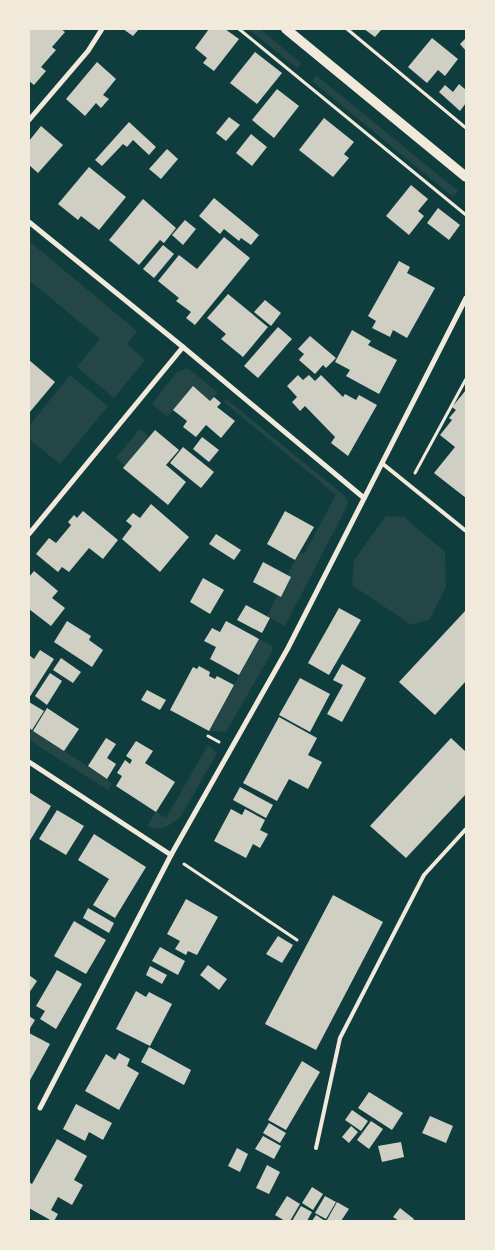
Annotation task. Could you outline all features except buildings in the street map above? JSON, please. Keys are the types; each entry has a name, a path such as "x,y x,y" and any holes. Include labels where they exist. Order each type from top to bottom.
{"main road":[{"path":"286,29 466,177"}],"street":[{"path":"29,120 88,51 102,29"},
{"path":"29,222 364,498"},
{"path":"40,1108 171,855 288,648 466,298"},
{"path":"29,534 183,347"},
{"path":"29,762 171,855"}],"lane":[{"path":"383,464 466,531"},
{"path":"316,1148 340,1038 424,875 466,829"}],"path":[{"path":"239,29 466,215"},
{"path":"347,29 466,128"},
{"path":"409,485 466,379"},
{"path":"171,855 298,940"}],"shaded area":[{"path":"248,29 260,29 301,63 297,68"},
{"path":"316,75 458,191 453,197 312,81"},
{"path":"29,241 137,331 127,344 145,360 114,398 77,367 100,339 29,280"},
{"path":"189,369 217,392 210,401 192,387 168,417 152,404 176,373"},
{"path":"70,375 108,406 60,464 29,439 29,426"},
{"path":"226,399 345,496 348,501 285,626 267,616 278,595 281,597 291,578 287,575 300,552 304,554 336,495 224,402"},
{"path":"140,429 149,436 125,466 116,458"},
{"path":"386,516 404,517 445,552 446,587 430,619 412,625 352,585 354,560"},
{"path":"259,639 271,645 273,650 226,732 209,731"},
{"path":"32,730 107,779 112,784 108,790 29,740"},
{"path":"208,745 217,753 183,813 176,821 162,828 147,826 156,812 166,818"}]}
